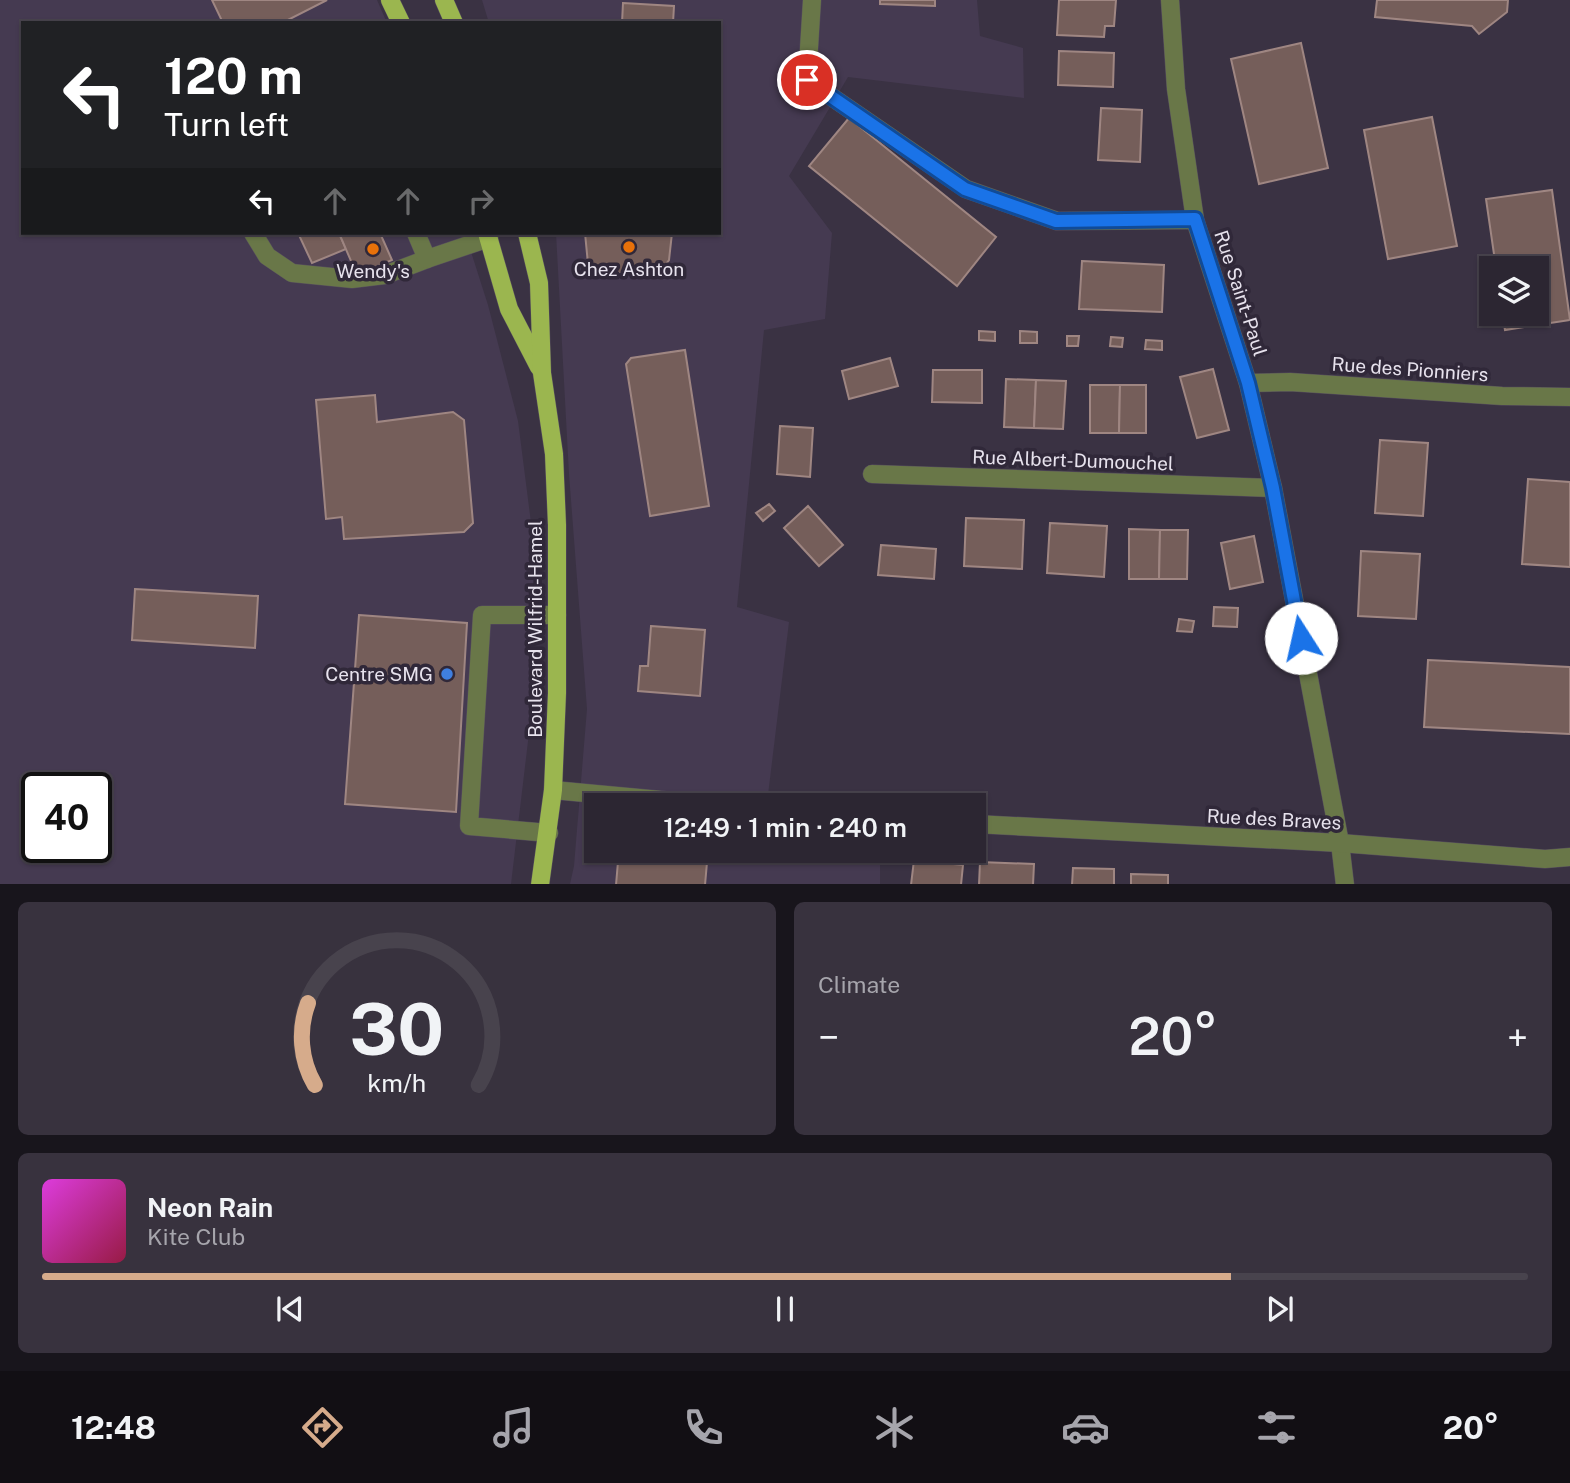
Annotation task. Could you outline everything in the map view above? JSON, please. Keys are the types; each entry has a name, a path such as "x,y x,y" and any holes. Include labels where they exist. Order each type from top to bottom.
{"main road":[{"path":"390,0 400,21"},
{"path":"444,0 453,21"},
{"name":"Boulevard Wilfrid-Hamel","path":"488,235 509,309 542,373"},
{"name":"Boulevard Wilfrid-Hamel","path":"527,235 539,283 542,373 554,454 557,525 557,693 553,790 540,884"}],"street":[{"path":"812,0 807,80 965,189 1056,221 1195,219"},
{"name":"Rue Saint-Paul","path":"1170,0 1176,89 1195,219 1248,383 1273,488 1340,843 1345,884"},
{"path":"254,235 267,256 292,273 352,279 385,275 488,235"},
{"path":"417,235 427,259"},
{"name":"Rue des Pionniers","path":"1248,383 1290,382 1502,397 1570,397"},
{"name":"Rue Albert-Dumouchel","path":"872,474 1273,488"},
{"path":"548,833 469,826 482,615 557,615"},
{"path":"553,790 585,793"},
{"name":"Rue des Braves","path":"986,825 1340,843 1545,859 1570,857"}],"shaded area":[{"path":"0,0 377,0 386,21 21,21 21,235 466,235 488,305 518,421 535,554 529,733 511,884 0,884"},
{"path":"482,0 977,0 980,36 1023,48 1024,98 848,77 789,176 832,233 825,319 764,330 737,607 789,622 768,793 584,793 584,863 880,863 880,884 570,884 574,866 587,709 569,474 556,235 721,235 721,21 488,21"}],"building":[{"path":"212,0 327,0 286,21 222,21"},
{"path":"880,0 935,0 935,6 880,4"},
{"path":"1059,0 1116,0 1114,26 1105,26 1104,37 1057,35"},
{"path":"1377,0 1508,0 1507,12 1479,34 1472,26 1375,17"},
{"path":"623,3 674,6 673,21 622,21"},
{"path":"1301,43 1328,168 1259,184 1231,59"},
{"path":"1059,51 1114,53 1113,87 1058,85"},
{"path":"1101,108 1142,110 1140,162 1098,160"},
{"path":"1432,117 1457,246 1388,259 1364,130"},
{"path":"849,118 996,237 957,286 809,166"},
{"path":"1552,190 1570,320 1549,323 1549,256 1494,256 1486,199"},
{"path":"299,235 340,235 346,249 312,263"},
{"path":"340,235 381,235 392,260 357,275"},
{"name":"Chez Ashton","path":"585,235 672,235 669,260 658,275 601,272 588,264"},
{"path":"1082,261 1164,265 1162,312 1079,309"},
{"path":"1504,326 1531,326 1505,330"},
{"path":"979,331 995,332 995,341 979,340"},
{"path":"1020,331 1037,332 1037,343 1020,343"},
{"path":"1067,336 1079,336 1078,346 1067,346"},
{"path":"1111,337 1123,338 1122,347 1110,346"},
{"path":"1146,340 1162,341 1162,350 1145,349"},
{"path":"685,350 709,506 650,516 626,364 631,358"},
{"path":"890,358 898,386 849,399 842,371"},
{"path":"1213,369 1229,430 1197,438 1180,377"},
{"path":"933,370 982,370 982,403 932,402"},
{"path":"1006,379 1036,380 1034,428 1004,427"},
{"path":"1036,380 1066,381 1063,429 1034,428"},
{"path":"1090,385 1120,385 1119,433 1090,433"},
{"path":"1120,385 1146,385 1146,433 1119,433"},
{"path":"375,395 377,422 453,412 464,420 473,523 464,532 344,539 342,517 326,519 316,400"},
{"path":"780,426 813,428 810,477 777,474"},
{"path":"1380,440 1428,443 1423,516 1375,513"},
{"path":"1528,479 1570,482 1570,567 1522,564"},
{"path":"769,504 775,511 763,521 756,513"},
{"path":"808,506 843,545 819,566 784,528"},
{"path":"966,518 1024,520 1022,569 964,566"},
{"path":"1050,523 1107,526 1104,577 1047,573"},
{"path":"1129,529 1160,530 1159,579 1129,579"},
{"path":"1160,530 1188,530 1187,579 1159,579"},
{"path":"1254,536 1263,582 1230,589 1221,543"},
{"path":"881,545 936,549 934,579 878,575"},
{"path":"1361,551 1420,554 1416,619 1358,616"},
{"path":"135,589 258,596 255,648 132,640"},
{"path":"1214,607 1238,608 1237,627 1213,626"},
{"path":"359,615 467,623 456,812 345,804"},
{"path":"1179,619 1194,621 1192,632 1177,631"},
{"path":"651,626 705,630 700,696 638,691 640,666 648,666"},
{"path":"1428,660 1570,667 1570,734 1424,727"},
{"path":"618,863 707,863 705,884 616,884"},
{"path":"914,863 963,865 961,884 911,884"},
{"path":"980,863 1034,864 1033,884 979,884"},
{"path":"1073,868 1114,869 1114,884 1072,884"},
{"path":"1131,874 1168,875 1168,884 1131,884"}],"place":[{"name":"Chez Ashton","path":"629,247"},
{"name":"Wendy's","path":"373,249"},
{"name":"Centre SMG","path":"447,674"}],"route":[{"path":"807,80 965,189 1056,221 1195,219 1248,383 1273,488 1301,638"}]}
